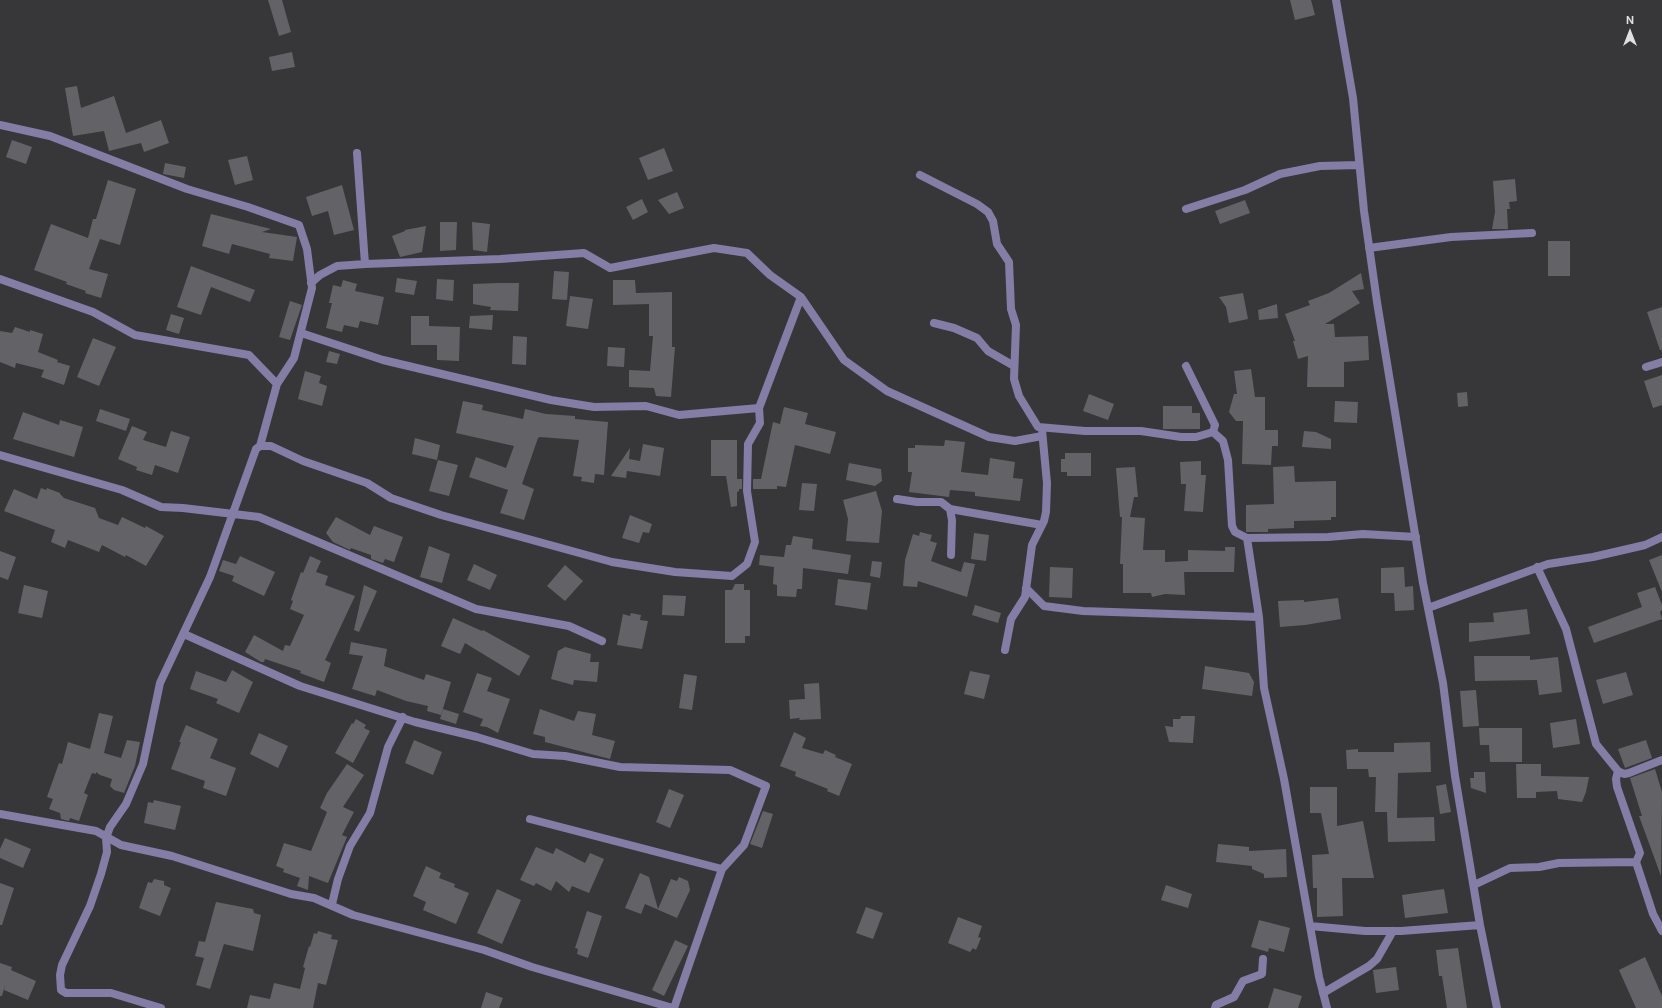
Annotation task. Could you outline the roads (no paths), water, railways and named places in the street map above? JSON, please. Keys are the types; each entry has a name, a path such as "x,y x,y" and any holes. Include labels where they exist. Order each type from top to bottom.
{"street":[{"path":"1336,0 1352,98 1359,165 1377,302 1428,608 1443,683 1455,776 1480,925 1498,1008"},
{"path":"0,125 50,136 187,189 248,207 299,225 307,249 312,288 294,358 277,384 260,446 256,449 210,577 160,683 143,764 126,804 110,827 106,838 107,852 101,874 90,906 62,965 60,975 61,990 66,993 111,993 161,1008"},
{"path":"357,153 365,264"},
{"path":"1186,209 1246,190 1280,174 1320,166 1359,165"},
{"path":"920,175 978,204 988,212 993,221 997,244 1009,262 1011,309 1016,325 1017,343 1014,379 1019,396 1038,428 1042,432 1046,483 1046,512 1042,525 1032,545 1025,596 1011,619 1005,650"},
{"path":"1370,248 1451,237 1532,233"},
{"path":"311,283 320,275 337,266 365,264 500,259 584,252 610,268 714,248 747,253 770,274 800,297 844,360 887,391 989,437 1015,441 1042,432 1141,431 1181,437 1196,436 1213,432"},
{"path":"0,279 94,312 135,335 249,354 277,384"},
{"path":"260,446 271,446 303,461 366,484 391,498 442,515 612,562 675,572 732,576 747,564 755,542 747,491 748,444 760,423 758,408 800,297"},
{"path":"934,324 954,328 977,338 988,351 1001,357 1014,366"},
{"path":"301,333 383,360 551,400 594,407 646,406 679,415 758,408"},
{"path":"1646,367 1662,362"},
{"path":"1186,366 1215,425 1213,432"},
{"path":"1213,432 1223,441 1228,460 1232,526 1235,532 1248,538 1328,537 1363,534 1416,537"},
{"path":"0,455 122,490 161,508 260,517 476,609 569,626 602,641"},
{"path":"897,499 917,502 941,502 950,509 1042,525"},
{"path":"950,509 952,520 951,555"},
{"path":"1428,608 1537,567 1645,545 1662,537"},
{"path":"1248,538 1259,617 1264,688 1284,778 1310,926 1327,1008"},
{"path":"1537,567 1566,629 1596,744 1618,771 1624,774 1662,760"},
{"path":"1026,588 1044,606 1083,611 1259,617"},
{"path":"0,814 96,831 106,838 121,845 172,856 221,873 291,894 314,898 332,904 353,915 484,950 532,967 674,1008 722,869 744,845 766,786 730,770 620,767 566,756 533,754 477,737 403,718 300,686 184,634"},
{"path":"332,904 338,879 350,846 370,813 388,747 403,718"},
{"path":"1618,771 1617,787 1640,854 1636,862 1653,914 1661,928"},
{"path":"530,819 722,869"},
{"path":"1474,885 1510,868 1539,867 1559,863 1636,862"},
{"path":"1310,926 1365,931 1393,931 1480,925"},
{"path":"1323,993 1369,966 1376,959 1393,931"},
{"path":"1215,1008 1216,1005 1234,997 1243,981 1262,974 1263,959"}]}
